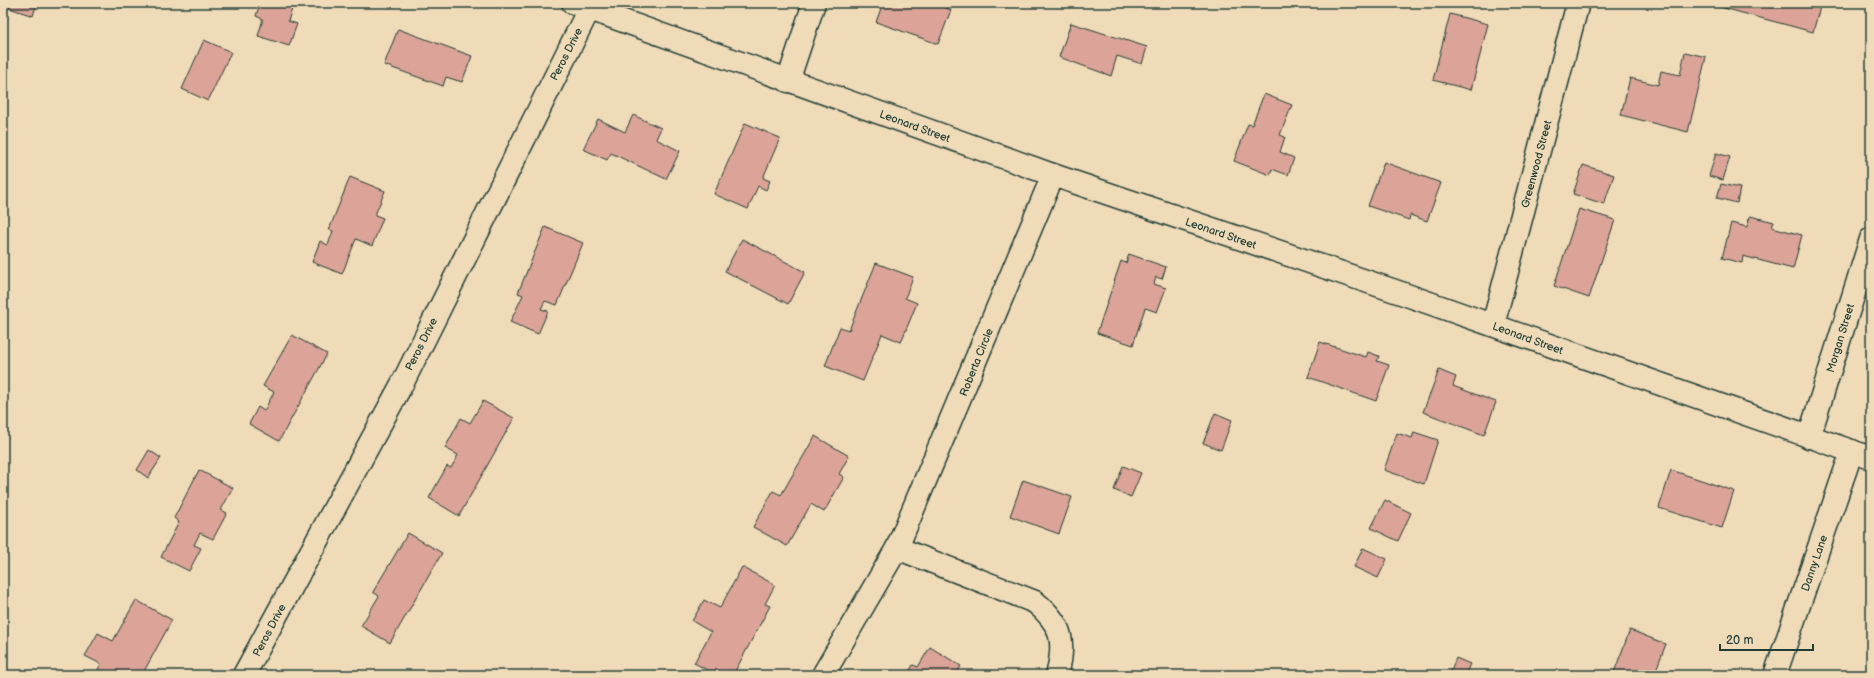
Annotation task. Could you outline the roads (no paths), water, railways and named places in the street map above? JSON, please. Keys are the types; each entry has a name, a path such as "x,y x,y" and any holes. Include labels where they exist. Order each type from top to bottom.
{"street":[{"path":"788,81 814,3"},
{"name":"Greenwood Street","path":"1493,326 1578,3"},
{"name":"Leonard Street","path":"581,6 1053,175 1861,454"},
{"name":"Peros Drive","path":"244,675 402,384 581,6"},
{"name":"Roberta Circle","path":"823,675 898,548 1053,175"},
{"name":"Morgan Street","path":"1810,437 1871,239"},
{"name":"Danny Lane","path":"1775,675 1861,454"},
{"path":"898,548 1035,602 1045,610 1059,629 1062,642 1057,675"}]}
